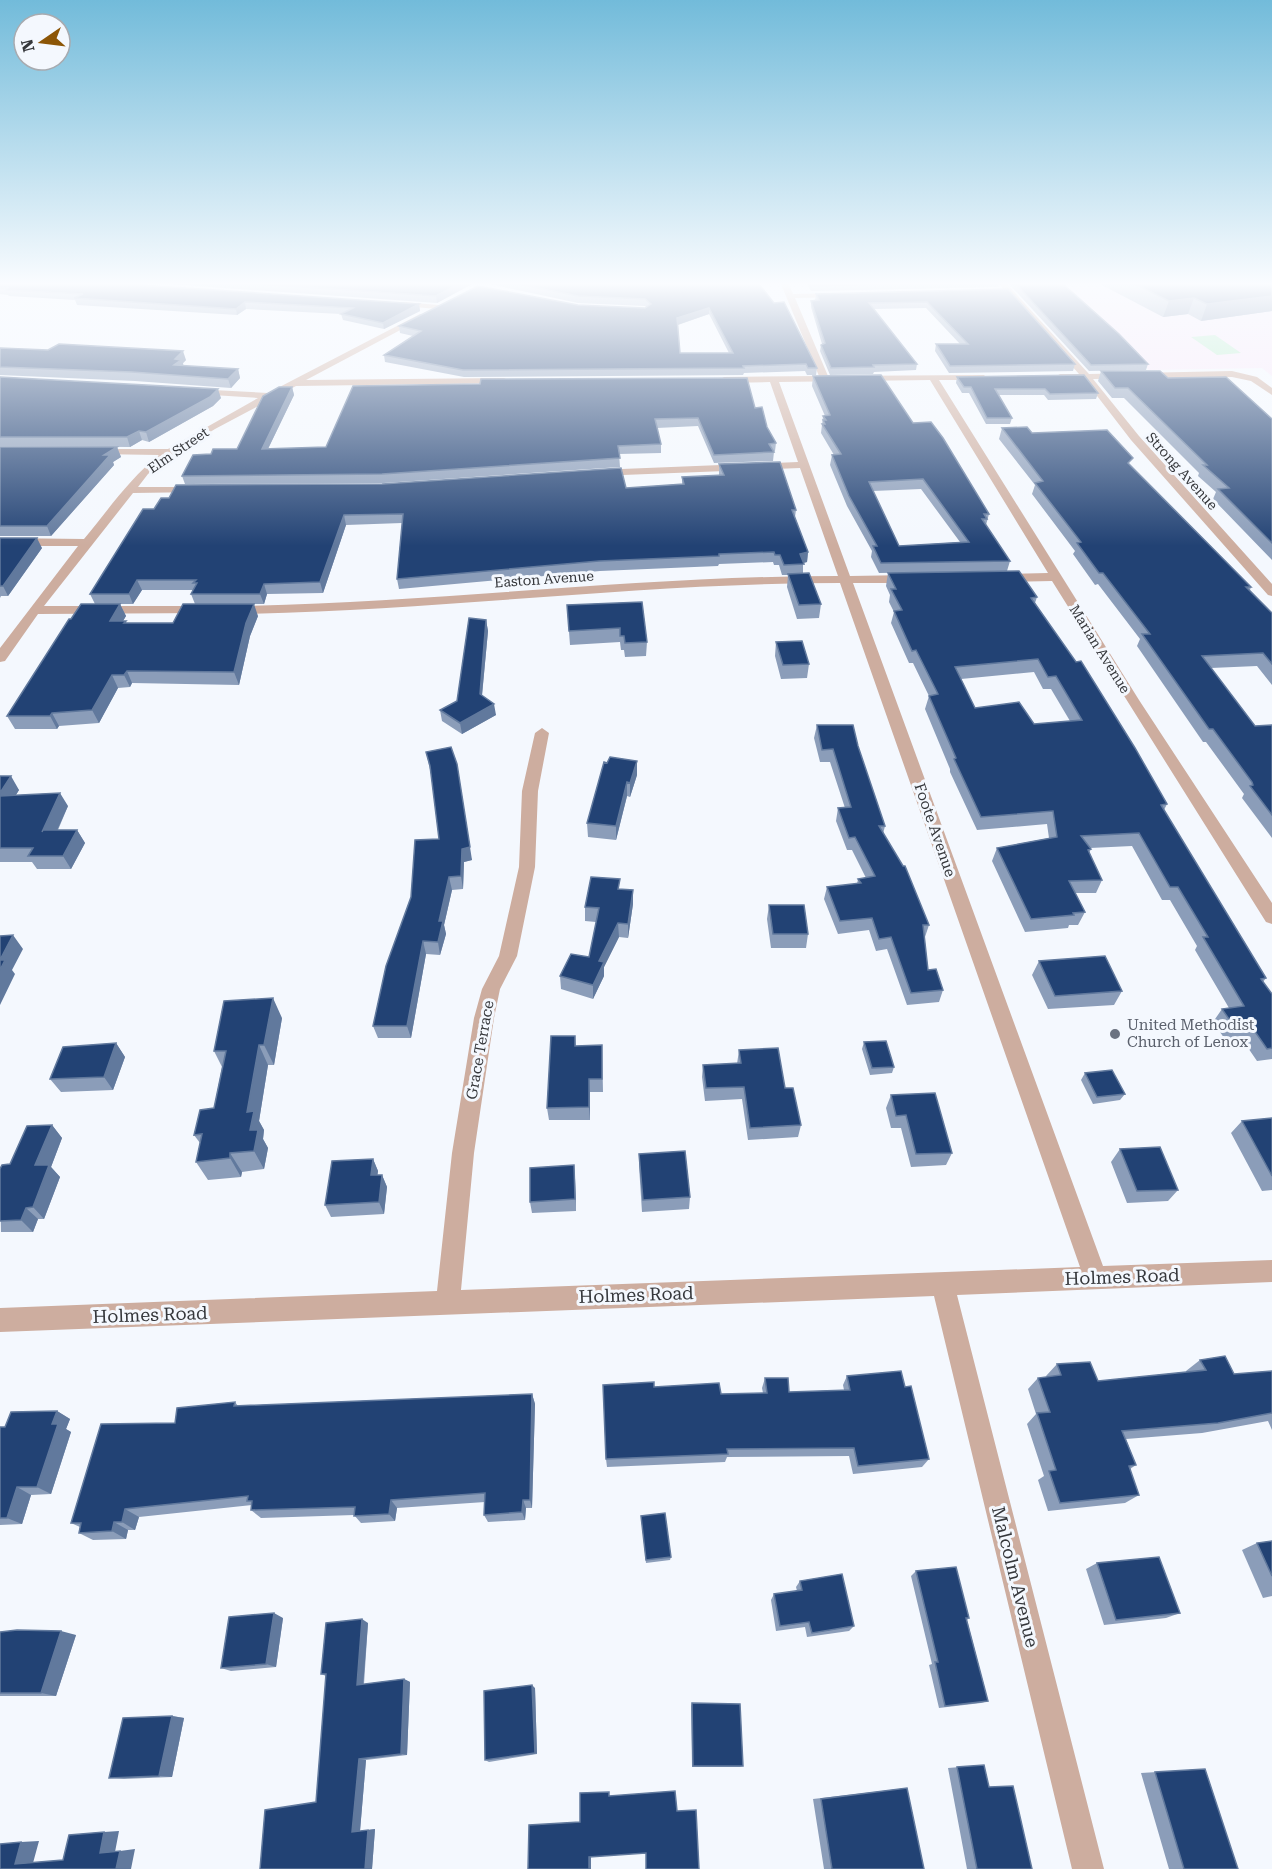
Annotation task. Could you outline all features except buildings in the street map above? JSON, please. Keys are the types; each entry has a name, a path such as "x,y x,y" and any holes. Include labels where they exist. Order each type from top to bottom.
{"street":[{"name":"Elm Street","path":"0,658 34,610 144,471 170,452 317,371"},
{"path":"821,371 825,380"},
{"name":"Strong Avenue","path":"1081,371 1135,438 1272,592"},
{"path":"1051,377 1233,375 1254,380 1272,392"},
{"path":"716,380 992,377"},
{"name":"Marian Avenue","path":"933,378 1056,577 1272,917"},
{"path":"295,383 517,381"},
{"name":"Foote Avenue","path":"774,381 1096,1279"},
{"path":"191,390 270,396"},
{"path":"87,451 170,452"},
{"path":"587,474 805,465"},
{"path":"128,489 210,490"},
{"path":"0,542 87,543"},
{"path":"985,578 1056,577"},
{"name":"Easton Avenue","path":"34,610 297,610 450,602 712,582 926,579"},
{"name":"Grace Terrace","path":"448,1302 464,1153 484,1018 491,989 508,956 527,867 530,791 542,733"},
{"name":"Holmes Road","path":"0,1320 1272,1271"},
{"name":"Malcolm Avenue","path":"943,1284 1088,1869"}],"place":[{"name":"United Methodist Church of Lenox","path":"1115,1034"}]}
